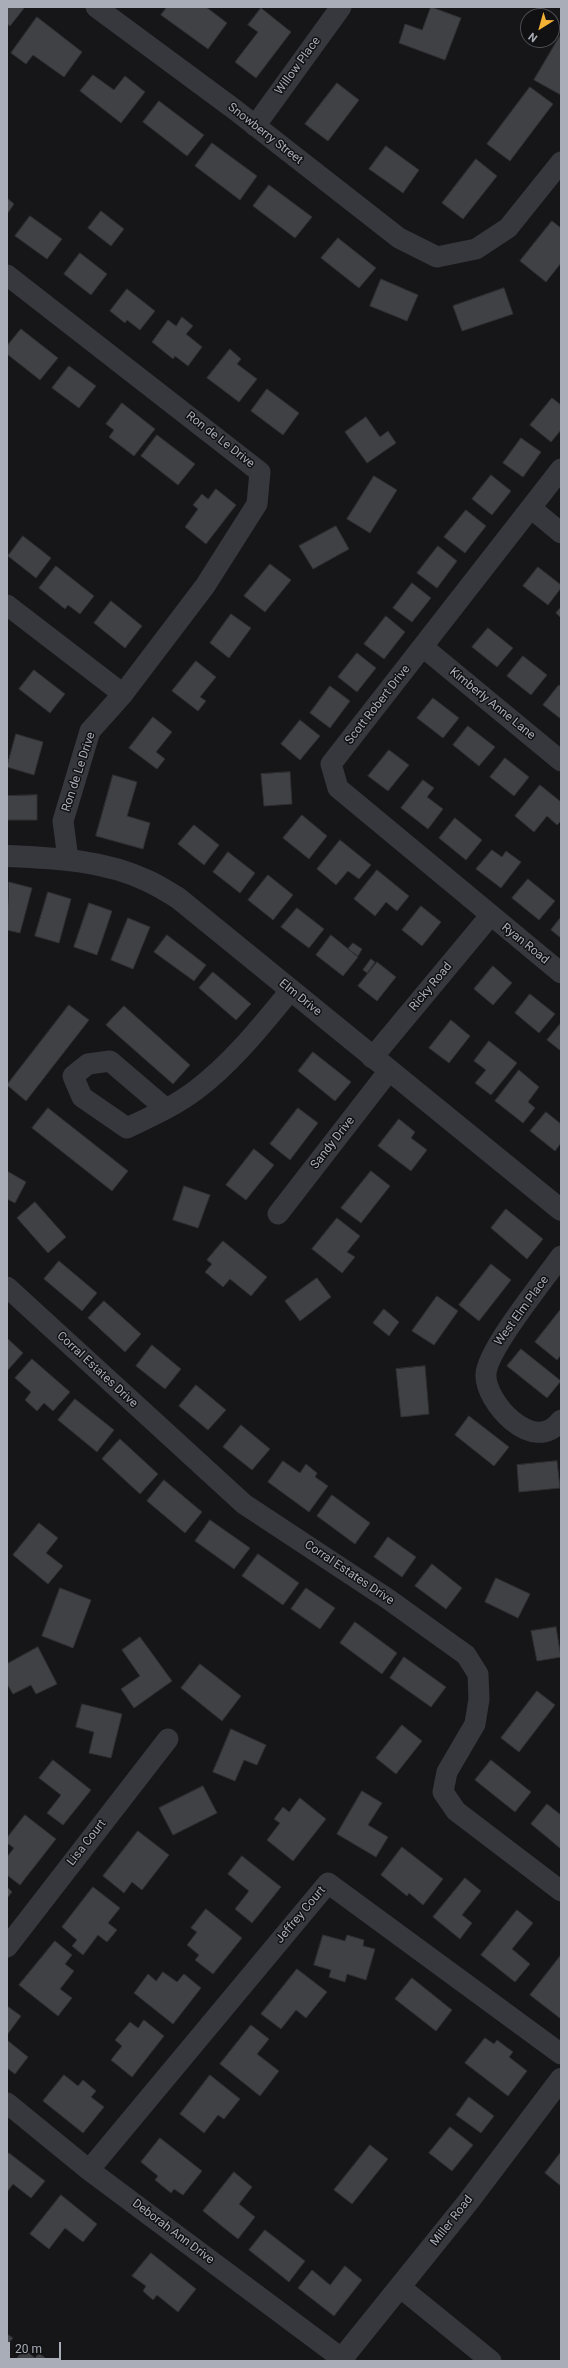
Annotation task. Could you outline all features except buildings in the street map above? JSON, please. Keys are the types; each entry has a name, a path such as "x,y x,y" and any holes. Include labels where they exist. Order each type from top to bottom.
{"street":[{"name":"Snowberry Street","path":"96,7 255,126 399,238 437,258 476,249 508,228 561,162"},
{"name":"Willow Place","path":"255,126 341,7"},
{"name":"Ron de Le Drive","path":"7,275 260,472 257,504 205,586 123,694 90,732 63,821 68,859"},
{"name":"Scott Robert Drive","path":"490,916 338,788 332,764 561,469"},
{"path":"531,508 561,533"},
{"path":"7,605 123,694"},
{"name":"Kimberly Anne Lane","path":"422,647 561,761"},
{"name":"Elm Drive","path":"7,856 68,859 109,867 154,884 178,898 388,1072 561,1210"},
{"name":"Ryan Road","path":"490,916 561,972"},
{"name":"Ricky Road","path":"372,1058 490,916"},
{"path":"165,1108 196,1090 231,1058 290,991"},
{"name":"Sandy Drive","path":"278,1214 388,1072"},
{"name":"West Elm Place","path":"561,1256 494,1350 486,1373 487,1388 511,1420 529,1432 539,1434 555,1429 561,1420"},
{"name":"Corral Estates Drive","path":"7,1287 244,1504 388,1599 466,1655 478,1674 479,1698 475,1724 447,1772 443,1792 456,1811 561,1891"},
{"name":"Lisa Court","path":"7,1947 168,1739"},
{"name":"Jeffrey Court","path":"89,2170 328,1883 561,2054"},
{"name":"Miller Road","path":"342,2360 561,2079"},
{"name":"Deborah Ann Drive","path":"7,2103 89,2170 342,2360"},
{"path":"400,2287 492,2361"}]}
